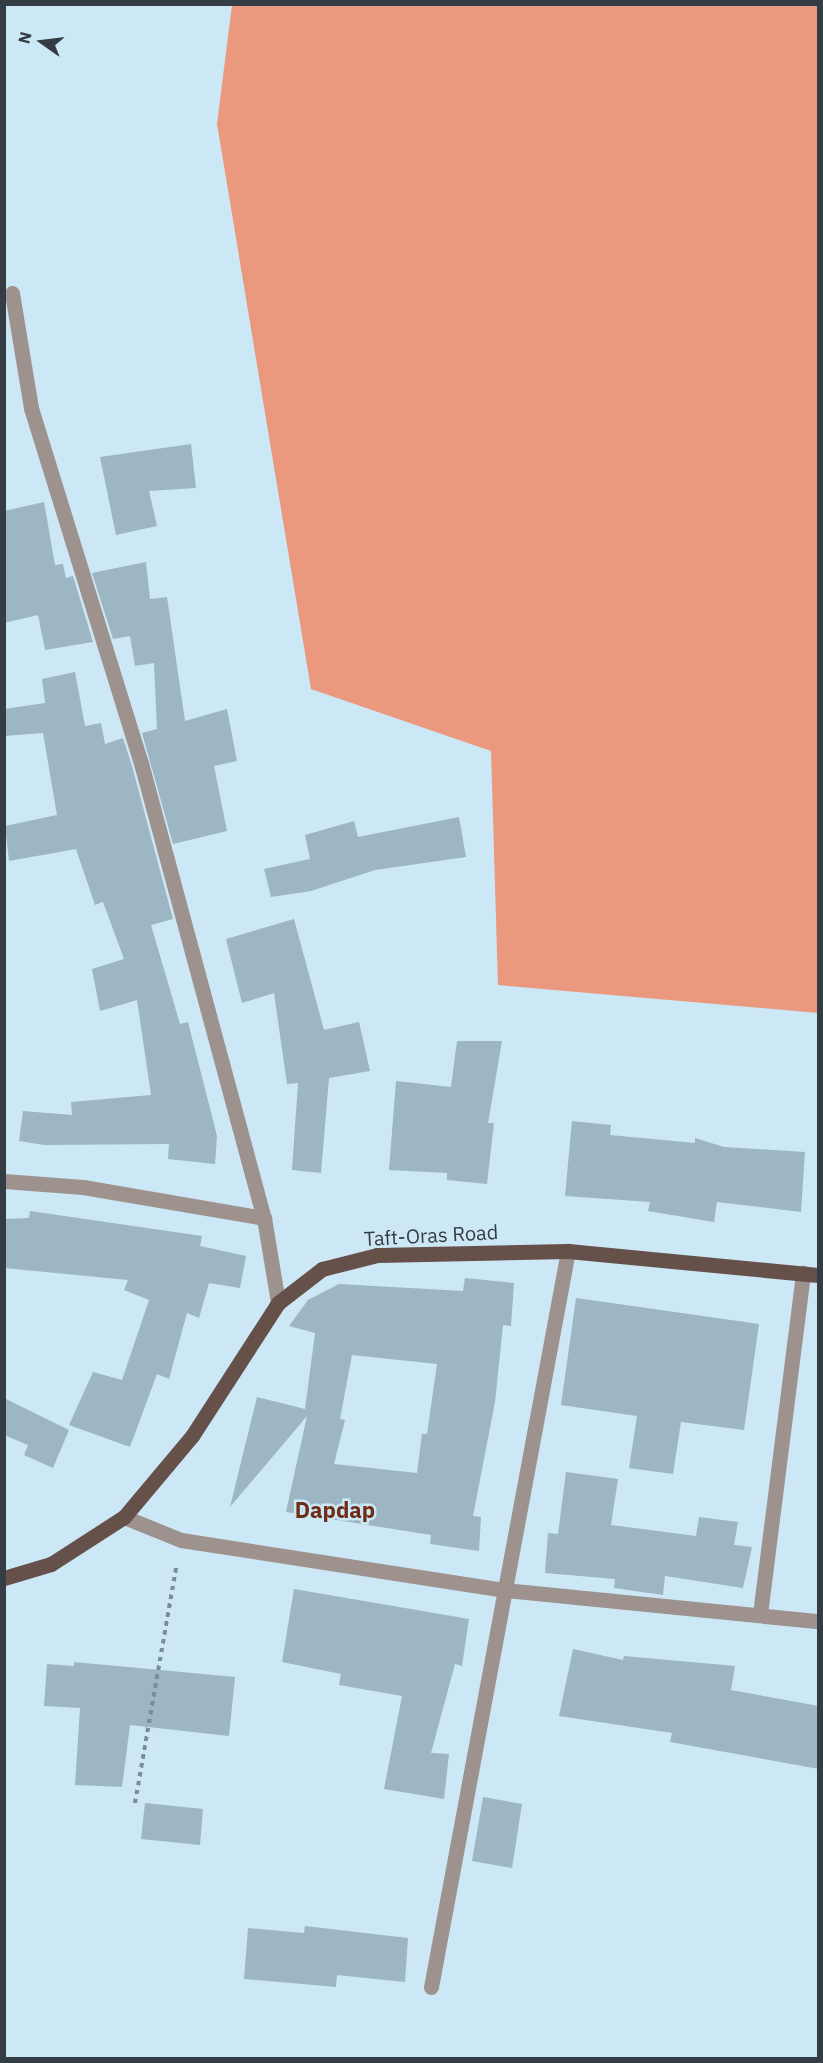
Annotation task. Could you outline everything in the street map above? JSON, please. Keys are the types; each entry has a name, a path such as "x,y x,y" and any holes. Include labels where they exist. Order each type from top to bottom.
{"main road":[{"name":"Taft-Oras Road","path":"4,1578 51,1564 124,1517 192,1436 278,1303 322,1269 376,1256 568,1251 811,1274"}],"street":[{"path":"12,293 31,408 141,763 264,1218 278,1303"},
{"path":"4,1181 82,1187 264,1218"},
{"path":"431,1987 568,1251"},
{"path":"760,1614 811,1274"},
{"path":"124,1517 180,1540 505,1590 819,1621"}],"path":[{"path":"135,1803 180,1540"}],"shaded area":[{"path":"232,5 818,5 818,1013 498,985 491,751 311,689 217,124"}],"building":[{"path":"191,444 196,488 149,491 157,526 116,535 100,457"},
{"path":"44,502 55,565 63,564 66,578 73,576 93,642 45,650 38,615 4,623 4,511"},
{"path":"146,562 150,599 167,597 185,721 227,709 237,761 214,766 227,831 173,844 142,733 157,729 154,663 135,666 130,636 113,639 92,573"},
{"path":"75,672 85,726 101,723 105,744 123,738 132,766 173,919 151,925 180,1024 188,1022 217,1136 215,1164 168,1159 169,1144 44,1145 19,1141 23,1111 72,1115 71,1102 151,1095 137,1000 100,1011 92,969 124,959 103,902 95,905 76,849 9,861 5,826 57,815 43,733 4,736 4,709 45,703 42,679"},
{"path":"459,817 466,857 375,870 311,891 271,897 264,869 310,859 305,835 354,821 358,837"},
{"path":"294,919 324,1030 359,1022 370,1071 329,1078 321,1173 292,1170 298,1083 287,1084 274,993 242,1003 226,939"},
{"path":"457,1041 502,1041 488,1123 494,1123 487,1184 447,1180 447,1173 389,1170 396,1081 451,1087"},
{"path":"572,1121 611,1125 610,1135 695,1143 695,1138 724,1147 805,1152 801,1212 717,1202 714,1222 648,1211 650,1202 565,1196"},
{"path":"30,1211 202,1236 200,1246 246,1256 240,1288 209,1283 199,1318 187,1313 169,1379 157,1374 130,1447 69,1425 93,1372 122,1380 149,1300 124,1290 128,1280 4,1268 4,1219 29,1218"},
{"path":"465,1278 514,1283 511,1326 503,1325 495,1402 473,1516 481,1517 479,1551 430,1544 431,1535 286,1512 307,1416 230,1507 257,1397 305,1409 315,1333 289,1326 308,1300 339,1284 463,1291","holes":["352,1355 437,1364 427,1434 422,1434 417,1473 334,1464 345,1420 340,1419"]},
{"path":"576,1298 759,1324 744,1430 681,1422 673,1474 629,1468 637,1416 561,1405"},
{"path":"4,1398 69,1430 53,1468 24,1455 28,1445 4,1435"},
{"path":"566,1472 618,1479 611,1525 696,1536 699,1517 738,1522 734,1545 752,1547 743,1588 665,1576 663,1595 614,1588 615,1579 545,1573 548,1533 558,1534"},
{"path":"294,1589 469,1619 462,1666 455,1664 431,1753 449,1754 444,1799 384,1789 402,1696 339,1685 341,1674 282,1662"},
{"path":"573,1649 623,1660 624,1656 735,1666 731,1690 819,1706 819,1769 670,1742 672,1733 559,1716"},
{"path":"74,1662 235,1677 229,1736 130,1725 122,1787 75,1785 80,1708 44,1706 47,1664 74,1666"},
{"path":"483,1797 522,1804 512,1868 472,1861"},
{"path":"145,1803 203,1809 200,1845 141,1839"},
{"path":"305,1926 408,1938 405,1982 337,1975 336,1987 244,1979 248,1928 304,1933"}],"district":[{"name":"Dapdap","path":"335,1510"}]}
